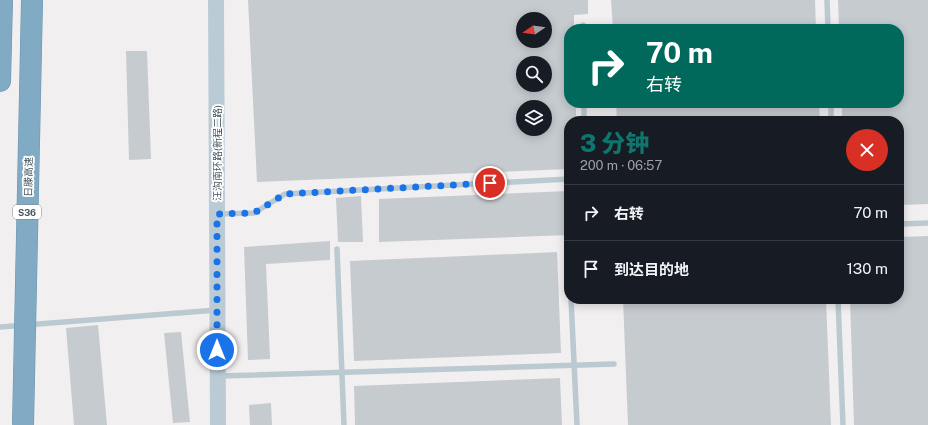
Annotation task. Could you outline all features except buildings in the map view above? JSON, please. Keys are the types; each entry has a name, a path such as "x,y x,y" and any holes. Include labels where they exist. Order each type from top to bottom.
{"highway":[{"path":"0,81 2,0"},
{"name":"日滕高速","path":"23,425 32,0"}],"main road":[{"name":"汪沟南环路(新程二路)","path":"216,0 218,425"}],"lane":[{"path":"827,0 828,24"},
{"path":"217,214 254,213 285,194 564,179"},
{"path":"904,224 928,223"},
{"path":"337,248 344,425"},
{"path":"571,304 577,425"},
{"path":"838,304 844,425"},
{"path":"0,327 217,310"},
{"path":"218,376 614,364"}],"route":[{"path":"217,350 217,214 254,213 285,194 490,183"}]}
